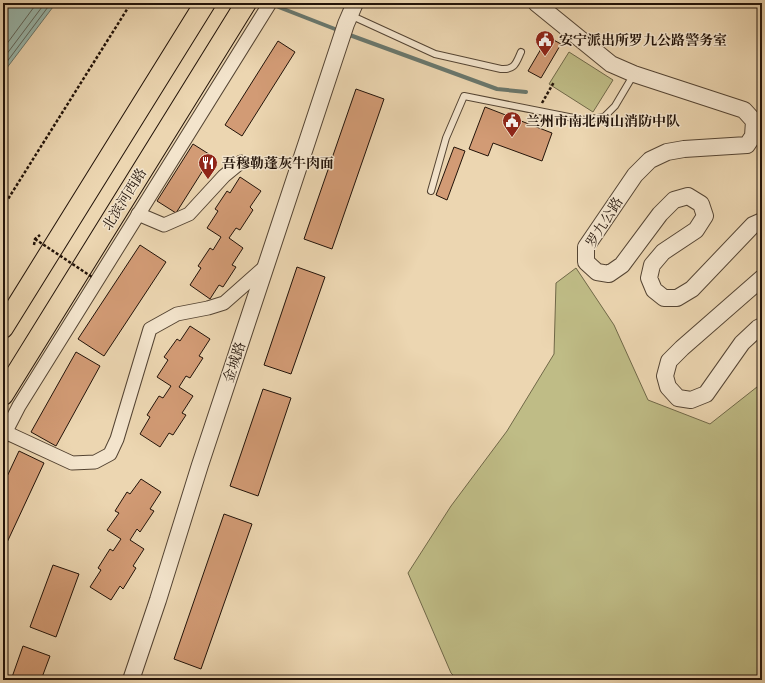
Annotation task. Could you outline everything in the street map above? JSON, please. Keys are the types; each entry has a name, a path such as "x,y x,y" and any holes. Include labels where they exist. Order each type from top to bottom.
{"main road":[{"path":"3,328 205,3"},
{"name":"北滨河西路","path":"3,395 246,3"}],"street":[{"path":"267,265 224,303 208,308 177,314 150,329 117,439 110,454 95,462 72,463 4,434 19,406 270,3"},
{"name":"罗九公路","path":"536,3 610,64 634,74 744,110 754,121 753,136 747,145 684,149 668,152 650,160 634,174 586,247 586,262 597,272 609,274 622,265 660,214 674,200 688,196 701,204 705,216 696,230 663,252 652,265 649,278 654,290 664,298 677,298 692,289 753,224 762,221"},
{"name":"金城路","path":"131,680 158,600 200,465 350,14"},
{"path":"138,214 164,225 189,214 224,176 241,162"},
{"path":"762,278 669,361 665,376 668,387 678,398 691,400 706,394 742,343 762,326"}],"lane":[{"path":"350,14 435,54 457,59 508,70 514,65 521,52"},
{"path":"431,191 446,138 464,96 584,120 604,117 615,106 634,74"}],"path":[{"path":"3,207 131,3"},
{"path":"538,111 554,82"},
{"path":"35,239 92,277"}],"shaded area":[{"path":"569,52 613,80 593,112 549,84"},
{"path":"576,268 614,325 648,400 710,424 762,383 762,680 458,680 451,673 408,573 451,506 507,431 554,354 556,283"}],"water":[{"path":"3,3 56,3 3,73"}],"building":[{"name":"安宁派出所罗九公路警务室","path":"548,37 561,44 541,78 528,71"},
{"path":"278,41 295,52 242,136 225,125"},
{"path":"356,89 384,99 332,249 304,239"},
{"name":"兰州市南北两山消防中队","path":"485,107 552,133 542,161 493,143 488,156 469,149"},
{"path":"193,144 212,156 176,213 157,201"},
{"path":"454,147 465,151 447,200 436,195"},
{"path":"240,177 261,191 250,207 253,210 240,230 236,228 229,238 243,248 232,265 236,267 223,287 219,285 210,299 190,285 201,268 198,266 210,248 213,250 221,237 207,228 218,211 215,209 227,191 230,193"},
{"path":"140,245 166,262 104,356 78,339"},
{"path":"297,267 325,277 291,374 264,365"},
{"path":"190,326 210,339 199,356 203,358 190,378 186,376 179,387 193,396 182,413 186,415 173,435 169,433 160,447 140,434 150,417 147,415 159,396 163,398 171,386 157,377 168,360 164,357 177,339 180,341"},
{"path":"76,352 100,366 56,446 31,432"},
{"path":"263,389 291,398 258,496 230,486"},
{"path":"19,451 44,463 3,551 3,485"},
{"path":"141,479 161,492 150,509 154,511 140,532 137,529 130,540 144,549 133,566 136,568 123,589 120,586 111,600 90,587 101,570 98,568 110,549 113,551 121,539 107,530 119,513 115,511 127,492 130,494"},
{"path":"224,514 252,524 201,669 174,659"},
{"path":"53,565 79,574 56,637 30,627"},
{"path":"23,646 50,656 41,680 11,680"}],"waterway":[{"path":"276,6 340,31"},
{"path":"347,34 497,89 526,92"}],"place":[{"name":"安宁派出所罗九公路警务室","path":"545,57"},
{"name":"兰州市南北两山消防中队","path":"512,138"},
{"name":"吾穆勒蓬灰牛肉面","path":"208,180"}]}
